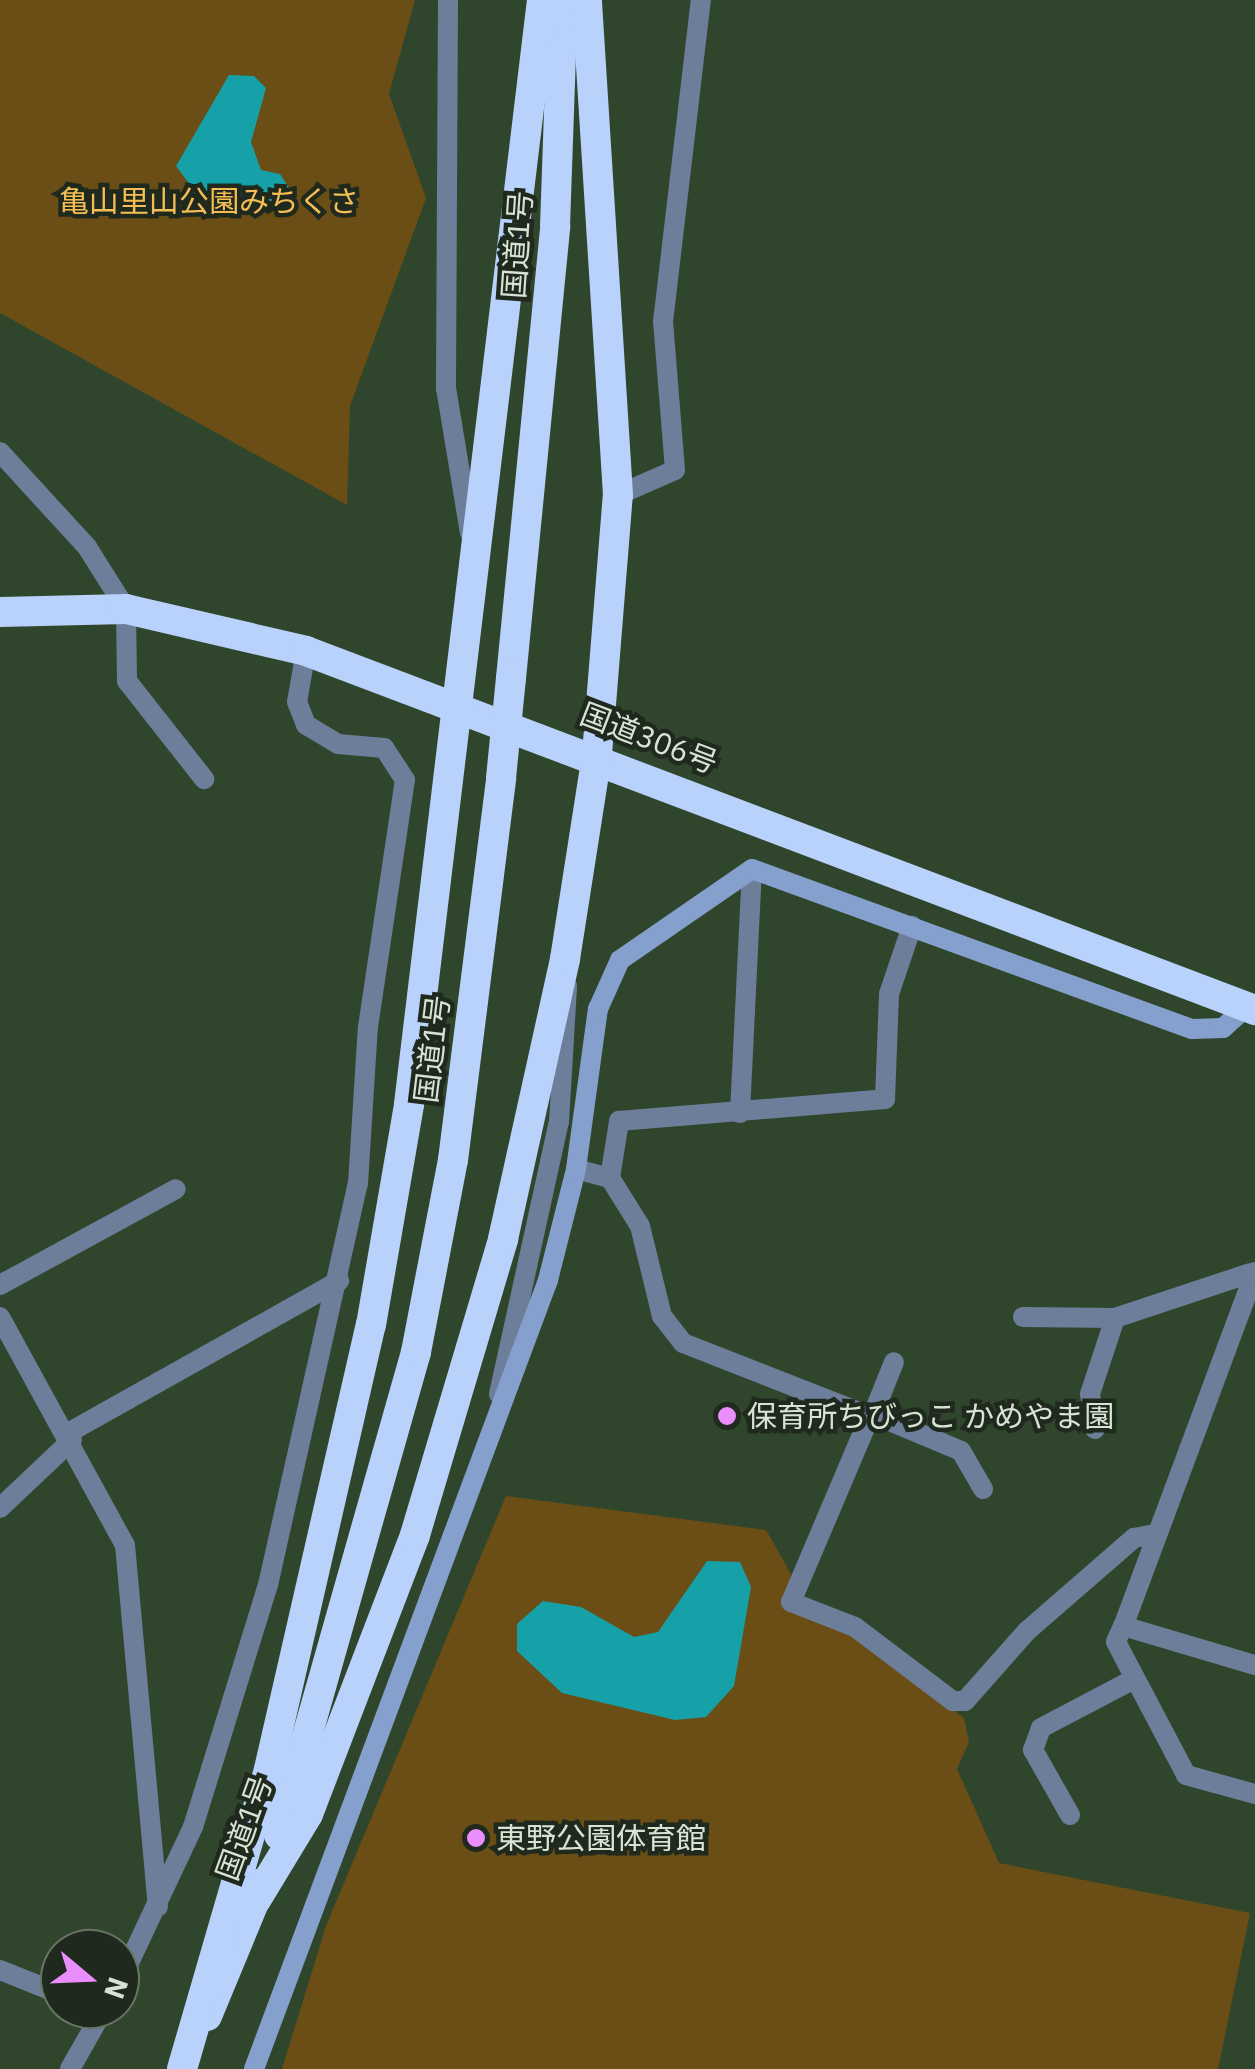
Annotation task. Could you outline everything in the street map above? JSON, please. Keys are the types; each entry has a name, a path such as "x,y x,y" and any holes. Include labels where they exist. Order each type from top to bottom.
{"highway":[{"path":"182,2069 350,1432 409,1104 471,534 542,0"},
{"name":"国道1号","path":"182,2069 256,1900 341,1641 416,1352 453,1160 511,678 555,226 563,0"},
{"path":"256,1900 308,1814 415,1535 503,1239 566,959 597,754 618,494 587,0"},
{"name":"国道306号","path":"0,612 126,609 306,651 597,754 1250,1008"}],"street":[{"path":"448,0 446,388 471,534"},
{"path":"618,494 675,470 663,322 701,0"},
{"path":"0,452 87,546 126,609 127,681 204,779"},
{"path":"140,1943 193,1826 268,1584 339,1281 406,794 402,767 384,748 338,744 306,725 296,702 306,651"},
{"path":"752,869 1192,1029 1223,1028 1250,1008"},
{"path":"740,1113 752,869"},
{"path":"254,2069 315,1884 481,1473 576,1168 606,982 620,960 752,869"},
{"path":"912,926 889,994 885,1099 619,1120 610,1178 640,1226 662,1316 683,1342 961,1451 983,1490"},
{"path":"481,1473 559,1122 571,1037 566,959"},
{"path":"576,1168 610,1178"},
{"path":"0,1285 176,1189"},
{"path":"1024,1318 1115,1318 1252,1272"},
{"path":"1252,1272 1116,1642 1186,1774 1255,1794"},
{"path":"0,1508 70,1436 339,1281"},
{"path":"0,1317 115,1513 137,1604 158,1908"},
{"path":"1095,1429 1090,1394 1115,1318"},
{"path":"894,1362 792,1602 856,1627 952,1701 964,1701 1027,1631 1134,1538 1156,1534"},
{"path":"1123,1626 1255,1664"},
{"path":"1070,1815 1034,1750 1041,1728 1134,1679"},
{"path":"0,1970 40,1986"},
{"path":"70,2069 90,2029"}],"green space":[{"name":"亀山里山公園みちくさ","path":"0,0 415,0 389,94 426,198 350,406 347,505 0,313"},
{"path":"506,1496 766,1530 805,1599 964,1718 969,1742 957,1769 999,1863 1250,1913 1218,2069 282,2069 326,1926"}],"water":[{"path":"229,75 254,76 266,88 251,142 261,170 280,174 289,188 265,205 200,214 177,202 193,189 176,166"},
{"path":"707,1561 740,1562 751,1587 734,1686 706,1717 675,1720 562,1693 517,1651 517,1624 543,1601 581,1607 634,1637 658,1632"}],"place":[{"name":"保育所ちびっこ かめやま園","path":"727,1416"},
{"name":"東野公園体育館","path":"476,1838"}]}
